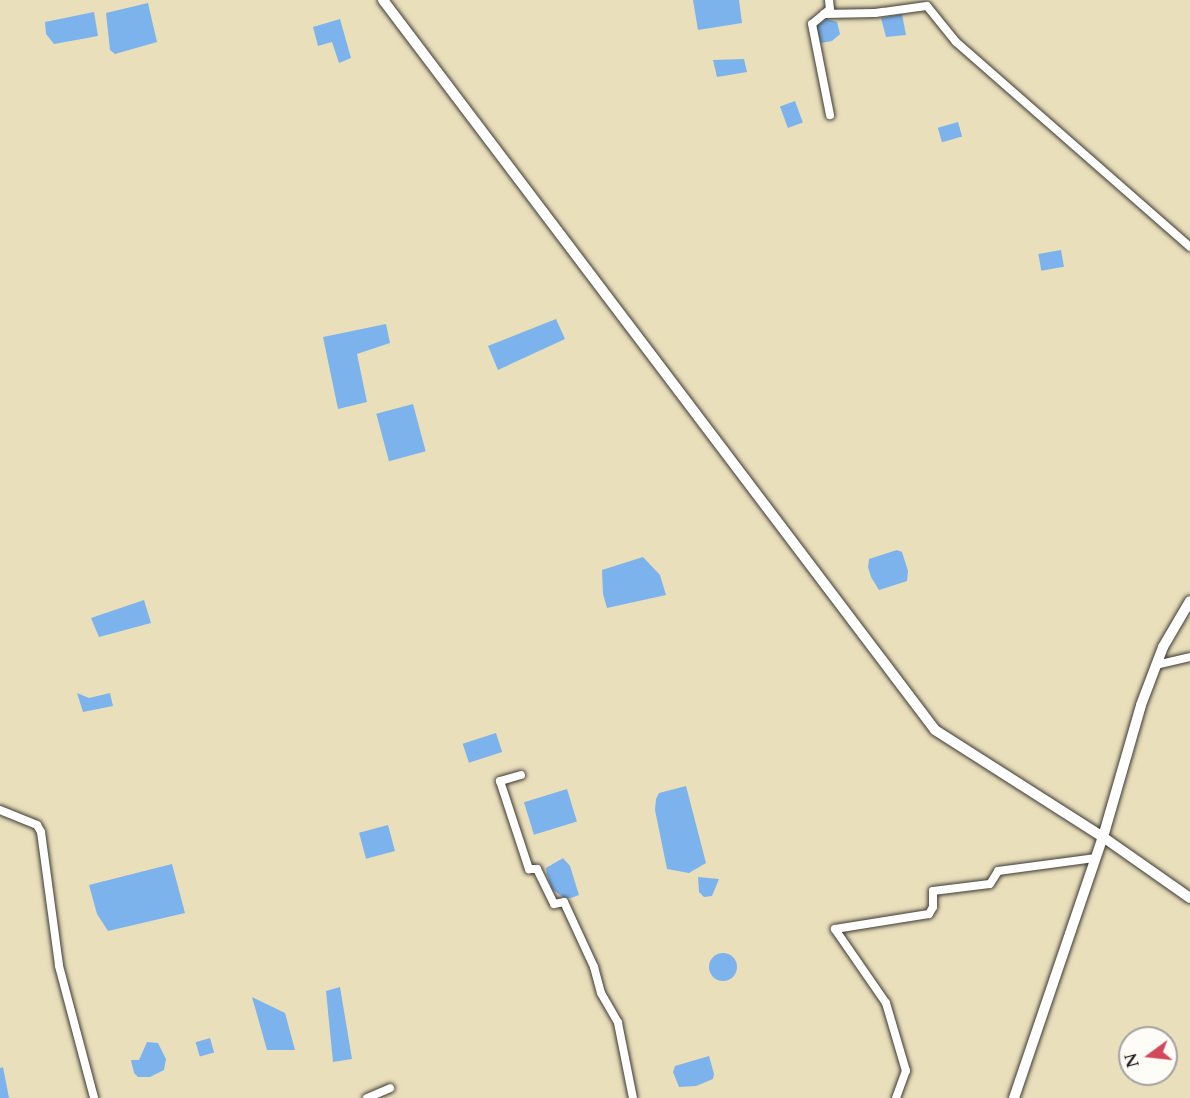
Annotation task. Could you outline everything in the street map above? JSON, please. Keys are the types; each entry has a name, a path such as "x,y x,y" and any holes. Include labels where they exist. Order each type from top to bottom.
{"street":[{"path":"383,0 936,730 1103,837 1190,898"},
{"path":"829,0 830,9 812,24 830,115"},
{"path":"824,14 875,14 927,6 956,42 1190,247"},
{"path":"1014,1098 1103,837 1141,705 1163,647 1190,601"},
{"path":"1156,664 1190,657"},
{"path":"521,775 500,780 529,869 537,869 554,904 564,902 594,968 601,993 618,1023 633,1098"},
{"path":"0,810 37,825 41,832 59,966 94,1098"},
{"path":"896,1098 906,1071 889,1013 885,1003 835,929 929,914 933,907 933,891 990,884 998,871 1096,858"},
{"path":"367,1098 390,1088"}],"water":[{"path":"693,0 739,0 742,23 698,30"},
{"path":"148,3 157,42 115,54 110,50 106,13"},
{"path":"94,12 98,36 54,44 46,34 45,22"},
{"path":"902,14 906,35 886,37 881,18"},
{"path":"340,19 351,58 339,63 332,42 318,46 313,27"},
{"path":"827,19 837,22 840,34 832,41 821,43 816,26"},
{"path":"744,59 747,72 717,77 713,60"},
{"path":"795,101 803,123 788,128 780,106"},
{"path":"958,122 962,136 942,142 938,128"},
{"path":"1061,250 1064,267 1041,271 1038,254"},
{"path":"556,319 565,339 498,370 488,346"},
{"path":"386,324 390,343 357,354 367,402 338,409 323,337"},
{"path":"413,404 426,451 389,461 376,414"},
{"path":"897,550 902,552 908,571 907,581 879,590 871,577 868,567 869,559"},
{"path":"643,557 660,575 666,595 607,608 603,594 602,570"},
{"path":"144,600 151,623 99,637 91,618"},
{"path":"77,693 89,698 110,693 113,706 83,712"},
{"path":"496,733 502,752 469,763 463,744"},
{"path":"686,786 706,863 689,873 667,869 655,810 659,793"},
{"path":"567,789 577,822 534,835 524,802"},
{"path":"388,825 395,851 366,859 359,833"},
{"path":"563,858 570,866 579,895 571,898 564,898 552,889 547,875 546,868"},
{"path":"172,864 185,913 108,931 97,914 89,885"},
{"path":"698,877 719,879 712,896 704,897 699,892"},
{"path":"723,953 733,957 737,967 733,977 723,981 713,977 709,967 713,957"},
{"path":"340,987 352,1059 333,1062 326,991"},
{"path":"252,997 285,1013 295,1050 267,1050"},
{"path":"210,1038 214,1052 200,1057 196,1042"},
{"path":"147,1042 158,1043 166,1059 164,1070 150,1077 138,1077 134,1073 131,1060 139,1060"},
{"path":"709,1056 714,1074 713,1079 696,1086 679,1087 673,1072 675,1066"},
{"path":"3,1067 9,1098 0,1098 0,1068"}]}
